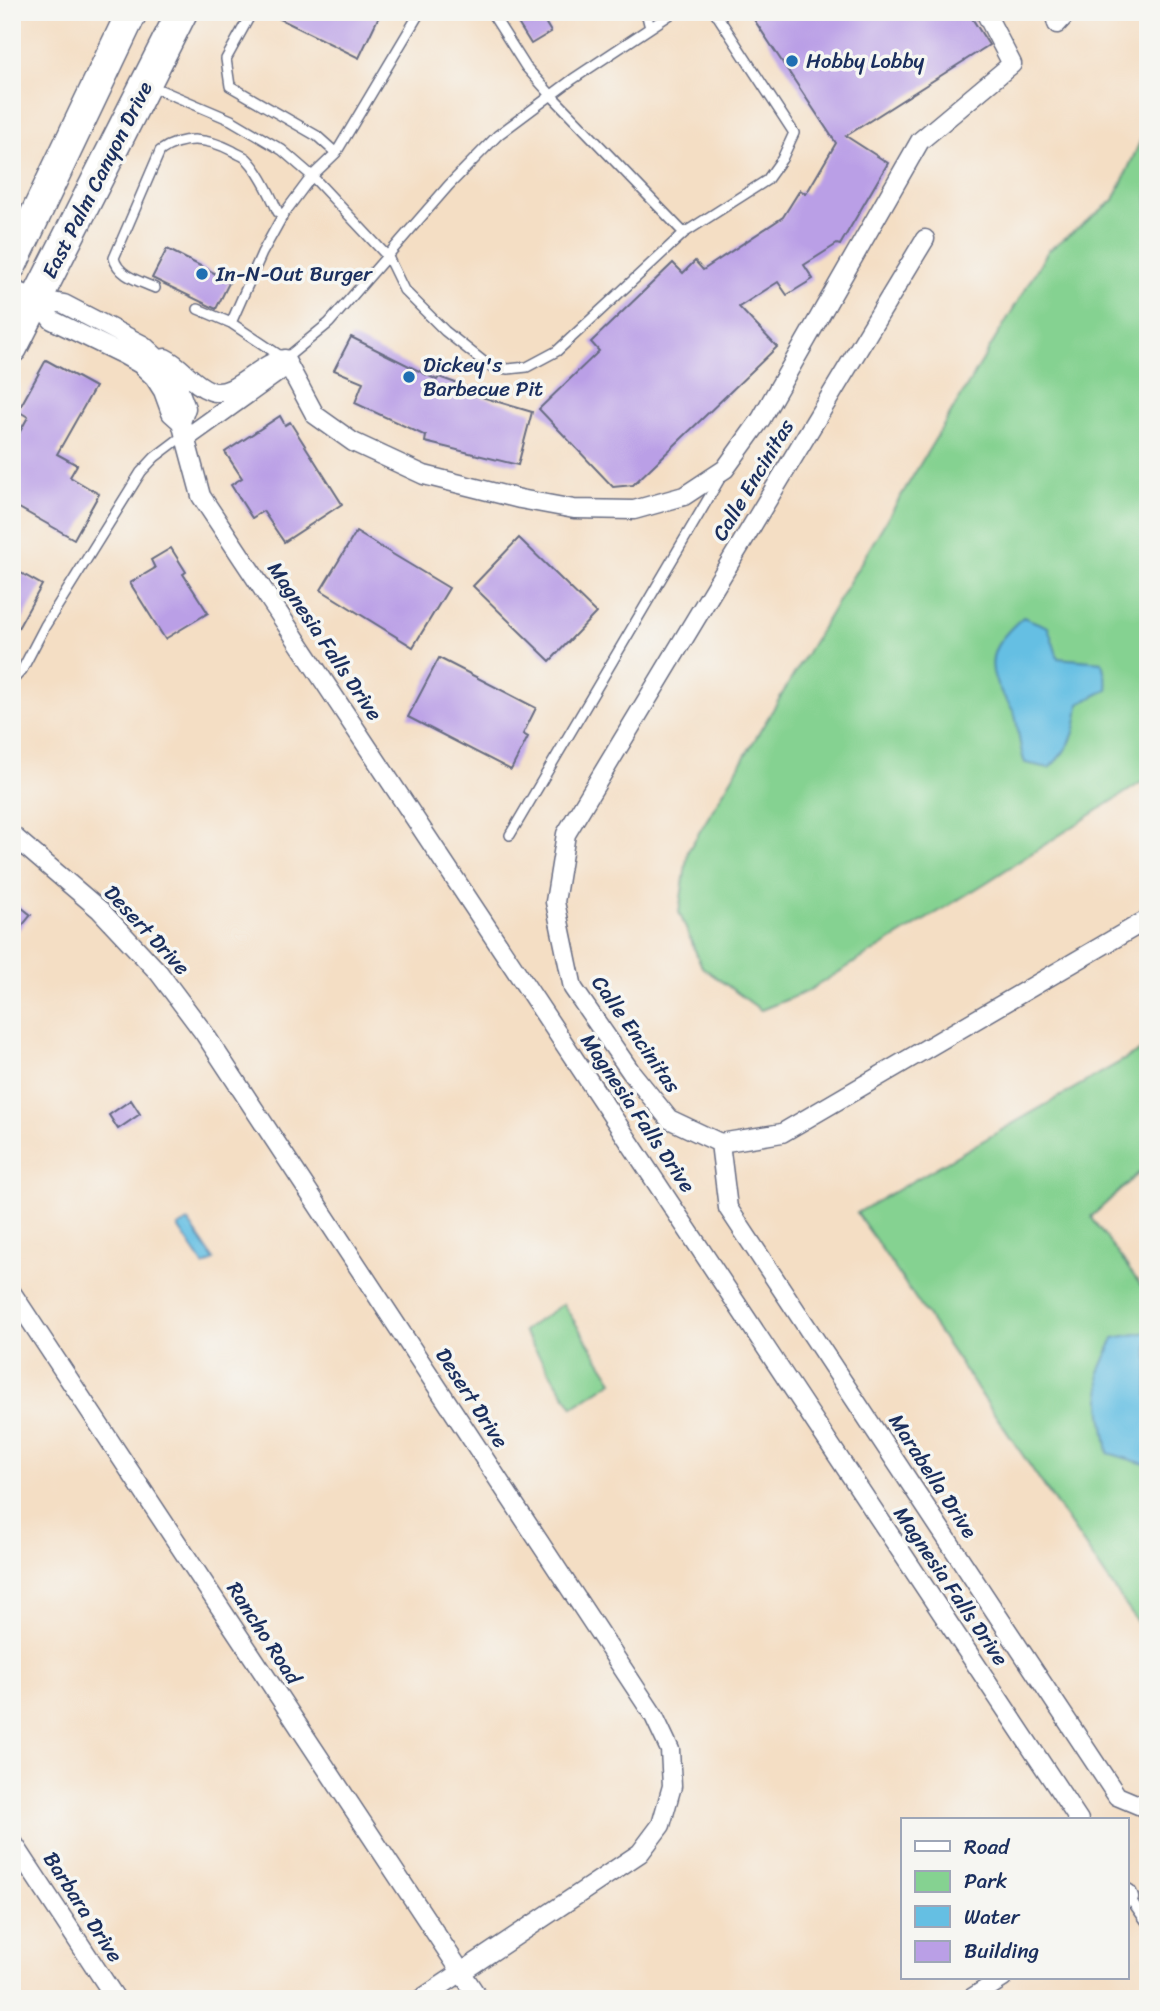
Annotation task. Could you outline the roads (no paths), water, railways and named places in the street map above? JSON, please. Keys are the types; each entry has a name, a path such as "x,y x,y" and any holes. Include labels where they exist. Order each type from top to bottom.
{"main road":[{"name":"East Palm Canyon Drive","path":"12,264 132,12"},
{"name":"East Palm Canyon Drive","path":"12,348 24,294 146,83 182,12"}],"street":[{"path":"285,359 315,415 353,442 424,475 574,509 634,510 684,496 725,469 761,419 920,141 1012,64 985,12"},
{"path":"1054,12 1057,24 1068,12"},
{"name":"Calle Encinitas","path":"720,1143 669,1119 631,1072 573,988 555,902 566,834 925,239"},
{"name":"Magnesia Falls Drive","path":"24,294 64,304 143,345 167,367 176,382 186,408 183,432"},
{"name":"Magnesia Falls Drive","path":"24,294 52,320 140,364 163,391 171,413 183,432 201,496 1078,1818"},
{"path":"151,352 171,361 214,392 232,389 272,361 285,359"},
{"path":"183,432 281,370 285,359"},
{"name":"Desert Drive","path":"12,835 100,910 159,973 204,1033 654,1716 670,1750 672,1786 661,1825 640,1853 461,1972"},
{"path":"720,1143 782,1133 1148,919"},
{"name":"Marabella Drive","path":"720,1143 728,1208 1117,1796 1148,1809"},
{"name":"Rancho Road","path":"12,1293 479,1999"},
{"name":"Barbara Drive","path":"12,1841 116,1999"},
{"path":"421,1999 461,1972"},
{"path":"970,1999 1000,1980"}],"lane":[{"path":"252,12 226,59 230,86 317,136 336,153"},
{"path":"231,323 267,243 283,215 312,176 336,153 420,12"},
{"path":"491,12 526,67 684,233"},
{"path":"646,12 650,28"},
{"path":"198,309 231,323 285,359 329,323 449,185 498,135 551,95 674,12"},
{"path":"146,83 231,121 282,150 312,176 388,257 404,290 445,331 489,366 508,369 527,367 557,351 684,233 766,180 782,159 794,133 715,12"},
{"path":"155,288 123,274 116,266 114,258 160,151 170,144 197,139 221,145 247,159 270,192 278,212"},
{"path":"12,681 22,670 45,626 141,472 183,432"},
{"path":"510,835 725,469"},
{"path":"1128,1896 1148,1924"}],"water":[{"path":"1023,617 1048,627 1058,658 1102,662 1108,689 1079,704 1071,740 1063,754 1049,768 1025,763 1015,715 995,680 992,669 995,650 1000,641"},
{"path":"188,1221 214,1260 204,1266 178,1227"},
{"path":"1148,1332 1148,1465 1108,1453 1099,1372 1114,1338"}],"place":[{"name":"Hobby Lobby","path":"792,61"},
{"name":"In-N-Out Burger","path":"202,274"},
{"name":"Dickey's Barbecue Pit","path":"409,377"}]}
